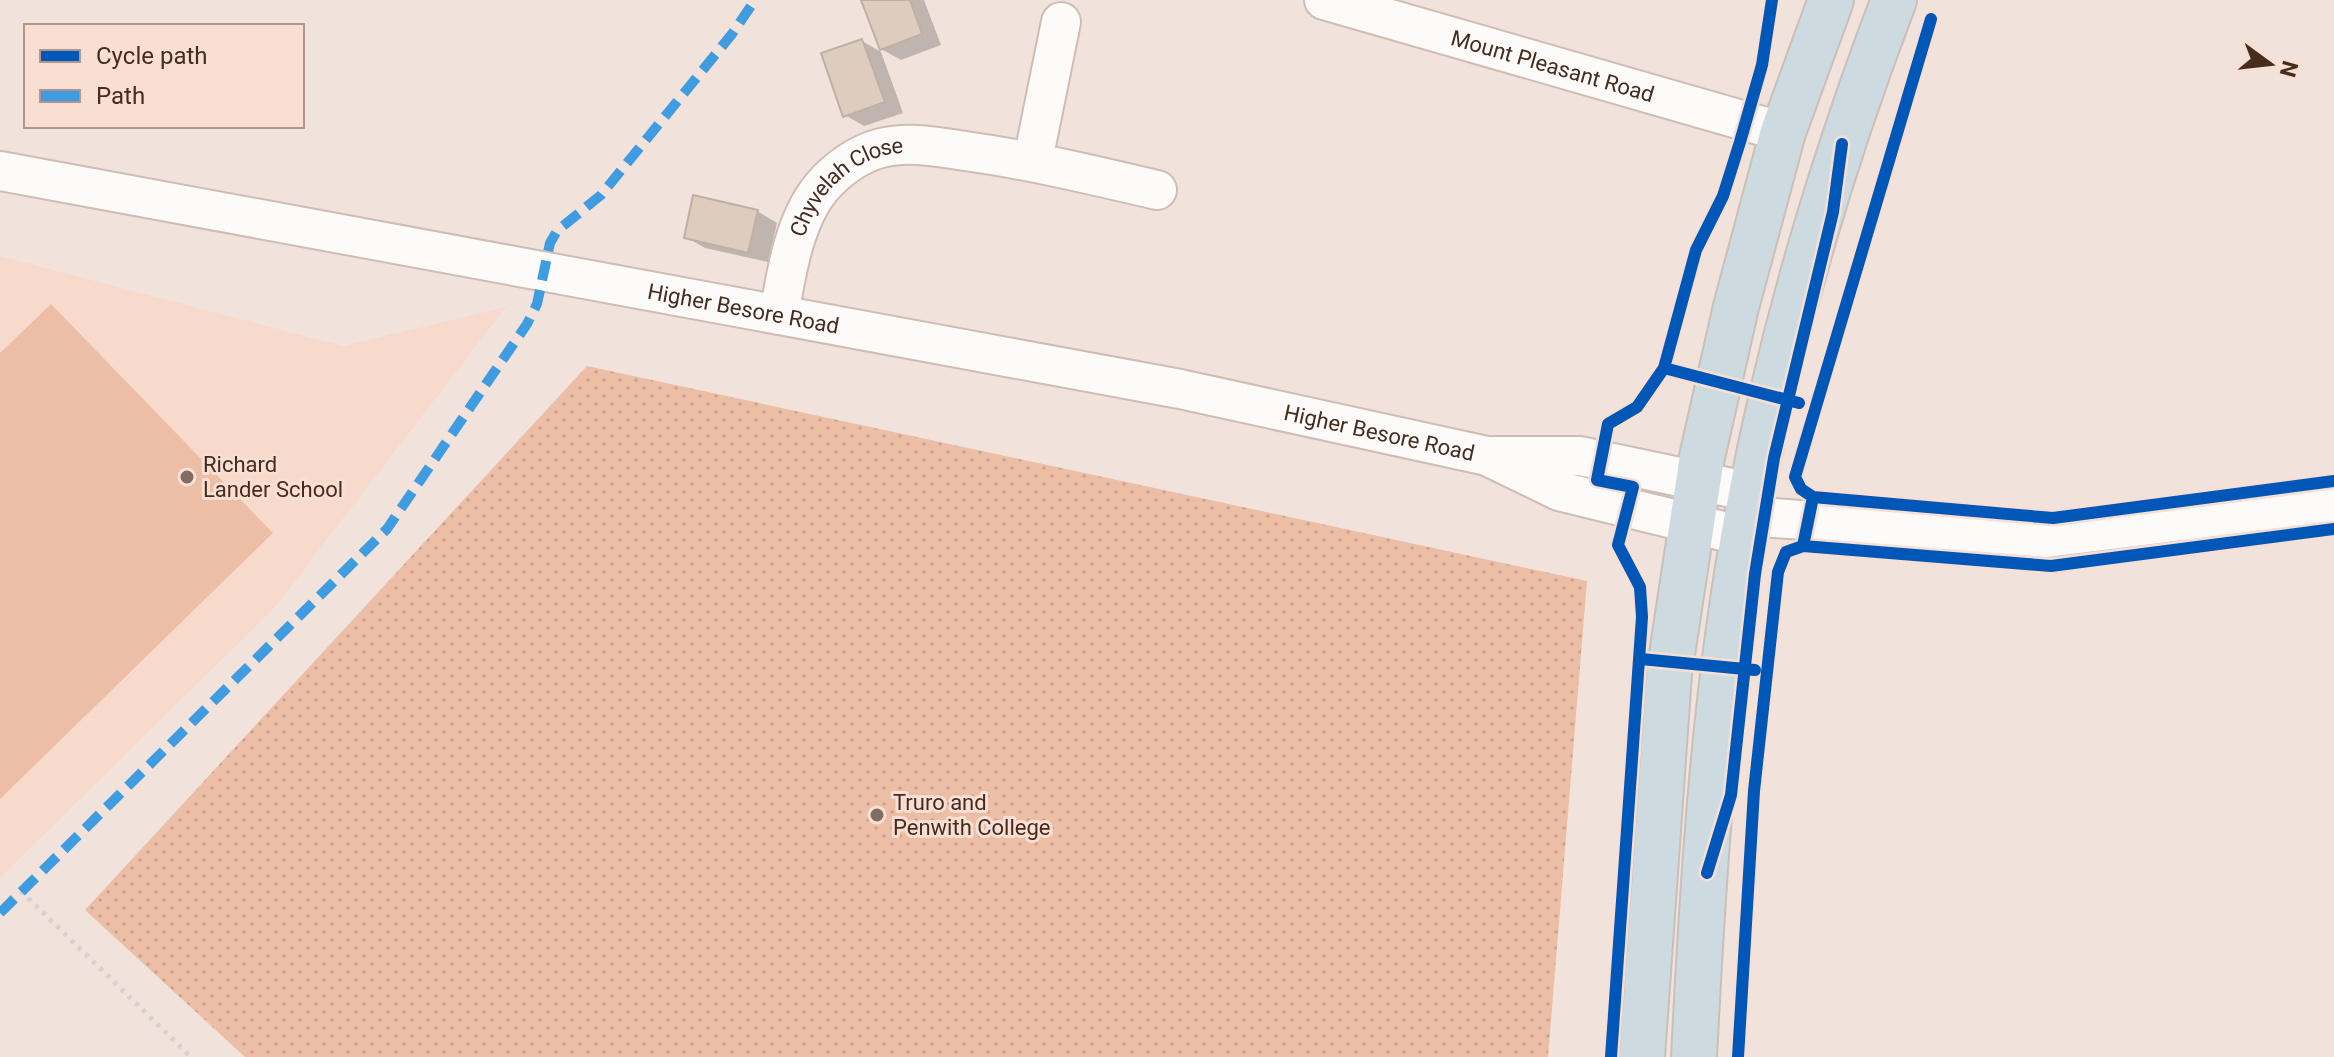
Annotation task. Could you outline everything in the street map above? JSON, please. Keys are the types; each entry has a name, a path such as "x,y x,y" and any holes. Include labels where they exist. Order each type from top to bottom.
{"highway":[{"path":"1642,1057 1669,674 1698,481 1732,322 1783,132 1831,0"},
{"path":"1694,1057 1722,678 1747,514 1804,260 1894,0"}],"street":[{"name":"Mount Pleasant Road","path":"1324,0 1544,60 1745,124 1783,132"},
{"path":"1033,160 1061,22"},
{"name":"Chyvelah Close","path":"779,315 790,262 806,213 819,189 858,157 906,144 1033,160 1157,190"},
{"name":"Higher Besore Road","path":"0,171 1180,389 1487,456 1559,491 1691,524 1747,514"},
{"name":"Higher Besore Road","path":"1487,456 1562,453 1698,481 1747,514"},
{"path":"1747,514 2047,538 2334,502"}],"path":[{"path":"21,891 191,1057"}],"shaded area":[{"name":"Richard Lander School","path":"0,256 343,346 506,307 275,607 0,878"},
{"path":"51,304 273,533 0,799 0,353"},
{"name":"Truro and Penwith College","path":"587,366 1587,581 1548,1057 245,1057 85,910"}],"building":[{"path":"861,0 910,0 922,34 880,50"},
{"path":"862,39 885,102 843,117 821,53"},
{"path":"693,195 758,210 748,253 684,238"}],"marked path":[{"path":"0,913 387,529 527,324 537,304 550,243 557,231 601,195 732,34 755,0"}],"cycle path":[{"path":"1611,1057 1642,617 1640,587 1618,545 1633,487 1597,480 1608,424 1637,407 1664,368 1696,250 1723,196 1740,142 1762,65 1772,0"},
{"path":"1738,1057 1754,791 1778,572 1786,552 1803,546 1813,497 1801,489 1795,477 1931,19"},
{"path":"1707,873 1731,795 1755,574 1774,458 1833,212 1842,144"},
{"path":"1664,368 1799,403"},
{"path":"1813,497 2053,518 2334,481"},
{"path":"1803,546 2051,566 2334,529"},
{"path":"1641,659 1755,670"}],"place":[{"name":"Richard Lander School","path":"187,477"},
{"name":"Truro and Penwith College","path":"877,815"}]}
